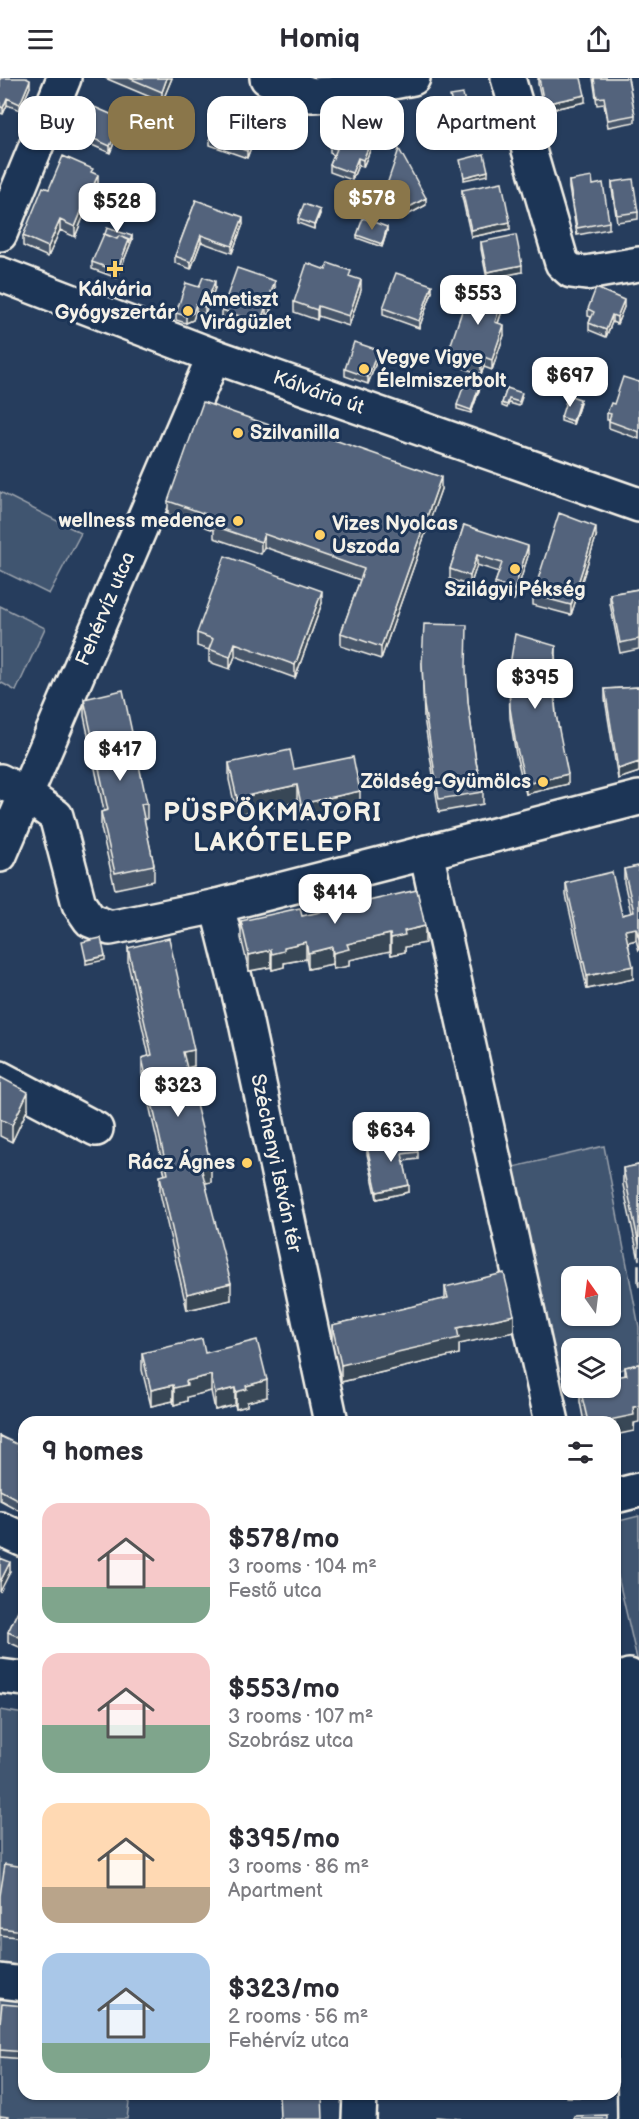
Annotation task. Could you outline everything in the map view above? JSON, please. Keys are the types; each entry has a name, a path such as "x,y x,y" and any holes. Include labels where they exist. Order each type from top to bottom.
{"street":[{"path":"0,234 64,78"},
{"path":"267,78 311,95 332,94 413,78"},
{"path":"508,78 562,262 571,271 585,273 639,264"},
{"name":"Kálvária út","path":"0,274 214,356 639,505"},
{"name":"Fehérvíz utca","path":"0,855 13,788 214,356"},
{"path":"13,788 56,816 79,904 90,920 111,928 217,906 639,798"},
{"path":"426,852 551,1416"},
{"name":"Széchenyi István tér","path":"217,906 245,1018 330,1416"},
{"path":"0,1078 96,1129"},
{"path":"621,1495 639,1491"},
{"path":"0,1529 18,1537"},
{"path":"0,1676 18,1678"},
{"path":"628,1676 635,1897 624,1976 635,2119"},
{"path":"0,1981 18,1983"},
{"path":"359,2119 360,2100"}],"shaded area":[{"path":"0,492 81,533 49,594 0,570"},
{"path":"0,606 45,628 16,691 0,682"},
{"path":"604,1146 639,1327 639,1365 621,1370 621,1338 561,1338 561,1386 552,1388 505,1169"},
{"path":"639,1516 639,1659 637,1659 621,1590 621,1520"},
{"path":"0,1710 18,1713 18,2100 129,2100 127,2119 0,2119"}],"building":[{"path":"0,78 30,80 23,96 18,96 18,103 7,98 3,108 0,106"},
{"path":"129,78 167,78 162,92"},
{"path":"539,78 581,78 585,95 557,101 557,96 542,96"},
{"path":"594,78 628,78 635,115 608,120 604,97 597,98"},
{"path":"96,108 108,113 108,145 96,140"},
{"path":"337,150 367,150 363,160 358,158 352,173 330,165"},
{"path":"400,150 426,198 400,212 380,205"},
{"path":"484,154 488,171 464,177 460,160"},
{"path":"63,156 93,169 91,172 98,175 94,184 101,186 94,203 86,200 75,227 60,220 48,247 23,236 43,187 49,189"},
{"path":"592,177 593,185 603,183 609,222 577,228 569,181"},
{"path":"633,179 638,212 617,215 612,182"},
{"path":"502,182 510,222 471,230 462,190"},
{"path":"196,200 243,217 232,246 201,235 191,262 175,256"},
{"path":"304,204 320,210 314,225 298,219"},
{"path":"363,218 387,227 382,244 357,235"},
{"path":"107,228 132,236 129,243 129,240 119,236 117,239 105,234"},
{"path":"104,234 117,239 119,236 129,240 117,271 92,262"},
{"path":"516,235 522,265 487,272 481,242"},
{"path":"307,263 326,270 328,263 351,271 349,276 361,280 349,316 318,306 317,310 294,302"},
{"path":"237,268 275,281 271,292 275,293 270,308 266,306 260,323 222,310"},
{"path":"396,273 432,285 419,321 383,308"},
{"path":"203,277 215,281 205,307 196,304 193,313 186,316 176,313 186,283 199,287"},
{"path":"471,284 504,295 495,322 504,325 492,360 484,357 481,364 448,353"},
{"path":"596,288 624,300 617,317 612,315 606,330 589,323 594,312 588,309"},
{"path":"354,342 378,350 368,377 345,369"},
{"path":"468,373 482,378 471,410 457,405"},
{"path":"623,377 639,382 639,432 609,421 611,414 607,413 611,403 614,404"},
{"path":"507,388 522,393 519,402 509,399 507,405 502,403"},
{"path":"568,395 580,399 573,421 561,417"},
{"name":"Vizes Nyolcas Uszoda","path":"203,402 298,435 300,428 441,477 381,647 341,633 364,569 264,534 261,542 214,526 217,518 168,501"},
{"path":"559,513 596,527 571,605 533,595"},
{"path":"464,525 528,546 514,590 495,583 502,563 477,555 470,576 450,569"},
{"path":"225,556 322,591 295,665 235,643 230,657 209,649 213,639 197,633"},
{"path":"639,589 639,639 620,643 610,594"},
{"path":"424,624 467,625 468,702 476,762 483,792 439,799 424,705 422,663"},
{"path":"515,634 556,646 553,683 556,715 568,774 526,784 510,708 509,671"},
{"path":"639,687 639,762 618,769 605,689"},
{"path":"123,690 147,803 141,804 154,865 115,873 101,812 108,810 84,699"},
{"path":"290,750 294,769 353,757 360,791 301,804 297,785 237,798 229,763"},
{"path":"639,866 639,939 636,928 625,930 633,966 587,976 566,883 612,872 622,915 634,912 624,869"},
{"path":"417,890 425,926 404,931 405,935 391,938 390,934 347,944 349,949 333,953 332,947 308,953 306,942 284,947 284,951 272,954 271,950 249,955 241,921 300,908 302,916"},
{"path":"101,938 105,956 86,960 82,942"},
{"path":"169,938 194,1050 183,1052 211,1165 201,1167 231,1283 187,1294 160,1176 168,1174 142,1058 152,1055 128,948"},
{"path":"0,1077 28,1092 12,1125 0,1119"},
{"path":"415,1135 418,1152 402,1154 409,1185 377,1192 367,1147"},
{"path":"639,1165 639,1244 623,1168"},
{"path":"504,1273 514,1315 457,1328 459,1338 341,1365 332,1325 448,1298 445,1287"},
{"path":"202,1339 205,1353 257,1340 267,1380 246,1386 247,1389 236,1392 235,1388 215,1393 211,1375 186,1381 187,1385 174,1388 173,1385 151,1390 142,1353"},
{"path":"639,1364 639,1406 633,1407 634,1415 621,1418 587,1416 582,1398 621,1398 621,1376 627,1375 625,1367"},
{"path":"0,1436 18,1445 18,1500 0,1490"},
{"path":"0,1558 10,1562 0,1582"},
{"path":"18,1611 18,1636 8,1632"},
{"path":"5,1864 18,1866 18,1930 0,1928 0,1896"},
{"path":"2,2004 18,2005 18,2052 0,2050"},
{"path":"279,2100 322,2100 323,2119 280,2119"},
{"path":"607,2115 607,2119 574,2119 574,2116"},
{"path":"437,2117 462,2119 437,2119"}],"place":[{"name":"Kálvária Gyógyszertár","path":"115,269"},
{"name":"Ametiszt Virágüzlet","path":"188,311"},
{"name":"Vegye Vigye Élelmiszerbolt","path":"364,369"},
{"name":"Szilvanilla","path":"238,433"},
{"name":"wellness medence","path":"238,521"},
{"name":"Vizes Nyolcas Uszoda","path":"320,535"},
{"name":"Szilágyi Pékség","path":"515,569"},
{"name":"Zöldség-Gyümölcs","path":"543,782"},
{"name":"Rácz Ágnes","path":"247,1163"}],"district":[{"name":"PÜSPÖKMAJORI LAKÓTELEP","path":"273,828"}]}
